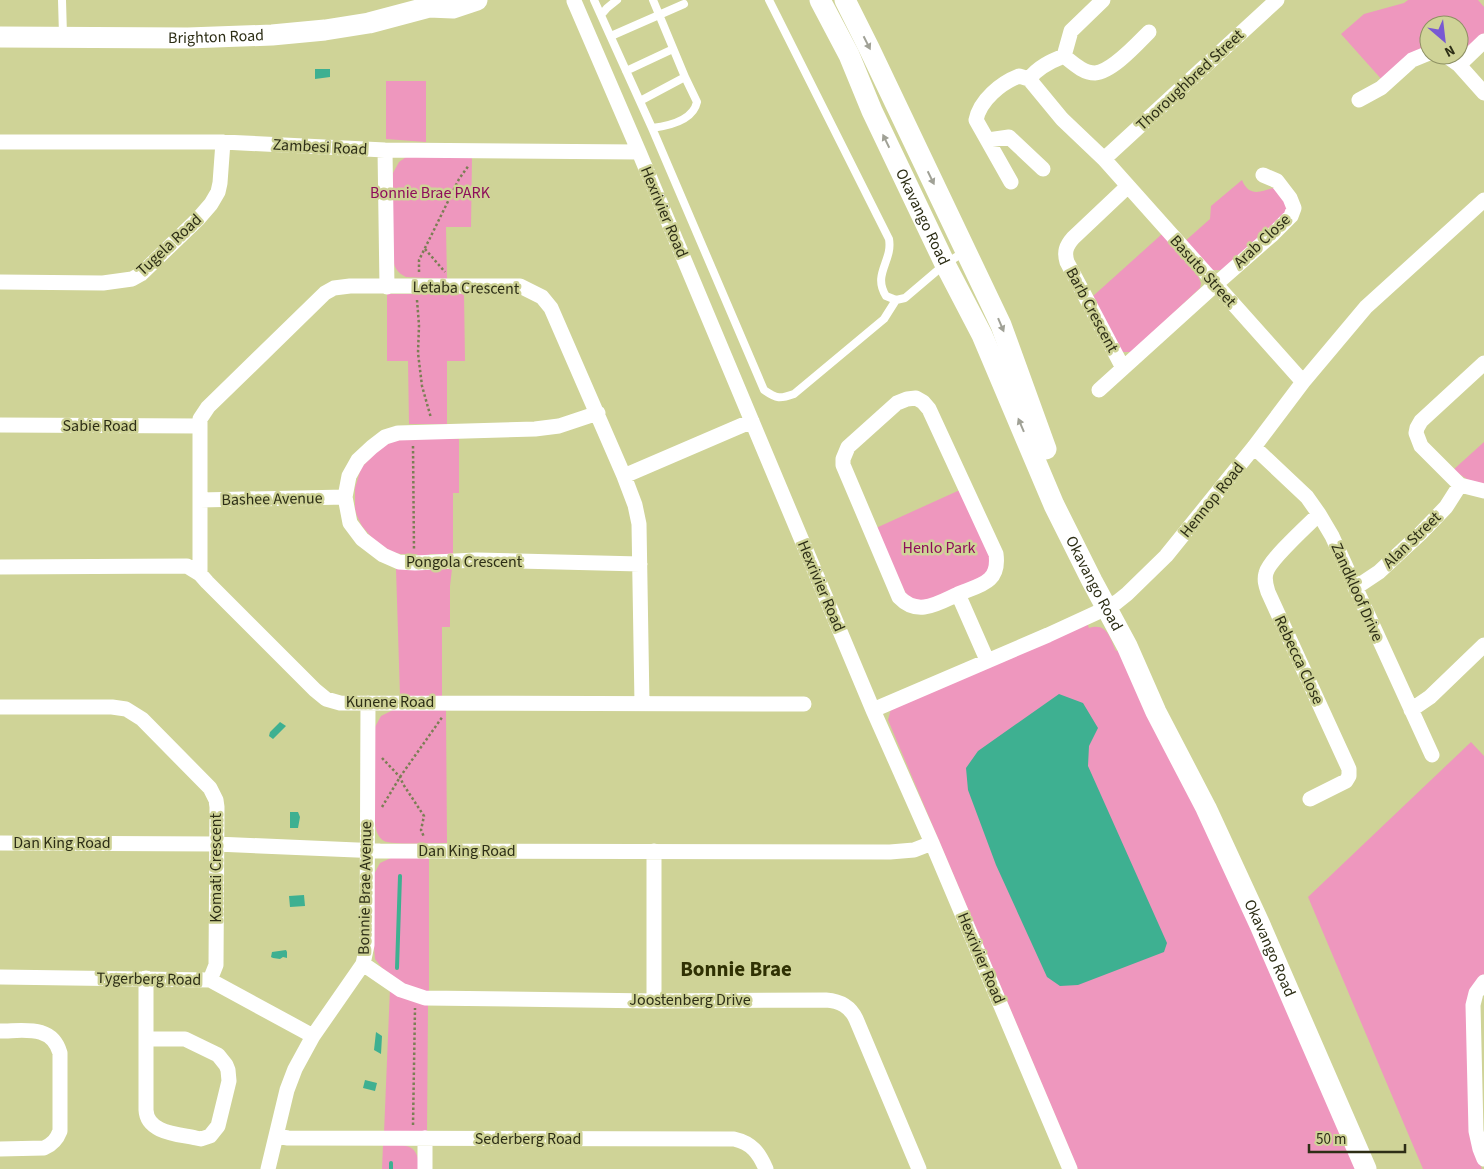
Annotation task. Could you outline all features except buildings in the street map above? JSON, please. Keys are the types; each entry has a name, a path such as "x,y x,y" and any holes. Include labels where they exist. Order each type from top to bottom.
{"main road":[{"name":"Brighton Road","path":"0,37 188,38 272,35 325,30 369,23 436,4 453,8 477,0"},
{"name":"Okavango Road","path":"820,0 849,55 872,111 945,264 982,336 1054,505 1112,605 1127,646 1156,712 1206,808 1366,1169"},
{"name":"Okavango Road","path":"844,0 873,56 1001,325 1063,494 1112,605 1240,866 1373,1169"}],"street":[{"path":"1064,56 1071,30 1104,0"},
{"name":"Thoroughbred Street","path":"1104,159 1277,0"},
{"name":"Hexrivier Road","path":"574,2 639,152 873,710 932,843 1070,1169"},
{"path":"1064,56 1083,70 1096,73 1122,59 1149,32"},
{"path":"1469,55 1484,41"},
{"path":"1011,182 976,120 980,108 1000,85 1019,76 1029,79 1038,69 1052,60 1064,56"},
{"path":"1359,100 1381,88 1412,60 1419,57"},
{"path":"1459,65 1484,93"},
{"name":"Basuto Street","path":"1029,79 1062,119 1104,159 1303,382"},
{"path":"988,140 1010,137 1043,169"},
{"name":"Zambesi Road","path":"0,142 223,142 385,150 639,152"},
{"name":"Tugela Road","path":"0,282 102,283 132,279 142,274 211,204 218,192 220,183 223,142"},
{"path":"385,150 387,287"},
{"name":"Arab Close","path":"1215,285 1278,230 1293,212 1294,206 1287,194 1277,182 1263,175"},
{"name":"Barb Crescent","path":"1122,368 1065,255 1068,244 1073,238 1128,186"},
{"name":"Hennop Road","path":"873,710 1048,635 1112,605 1166,556 1254,447 1303,382 1366,307 1484,200"},
{"name":"Barb Crescent","path":"1099,390 1215,285"},
{"name":"Letaba Crescent","path":"200,574 200,419 208,407 325,293 338,287 520,286 542,297 551,308 598,413 635,506 639,524 642,704"},
{"path":"1484,363 1421,421 1417,428 1417,437 1421,446 1460,485 1484,491"},
{"path":"916,398 929,409 996,554 996,570 993,577 958,594 928,607 918,608 904,603 899,597 843,465 843,458 848,446 898,403 907,399 916,398"},
{"name":"Pongola Crescent","path":"598,413 559,426 535,430 398,433 385,437 358,460 349,476 345,497 350,523 362,539 383,555 399,562 476,560 640,564"},
{"path":"624,476 752,421"},
{"name":"Sabie Road","path":"0,425 200,426"},
{"name":"Zandkloof Drive","path":"1254,447 1307,497 1332,536 1432,755"},
{"name":"Alan Street","path":"1355,588 1379,572 1421,533 1446,507 1460,485"},
{"name":"Bashee Avenue","path":"200,500 345,497"},
{"name":"Rebecca Close","path":"1310,799 1346,781 1349,776 1349,769 1268,592 1265,578 1266,570 1274,560 1319,514"},
{"name":"Kunene Road","path":"0,567 187,566 200,574 320,695 340,703 804,704"},
{"path":"958,594 987,660"},
{"path":"1411,710 1430,697 1484,646"},
{"name":"Bonnie Brae Avenue","path":"268,1169 292,1076 313,1036 363,964 367,945 368,702"},
{"name":"Komati Crescent","path":"0,707 112,707 126,709 142,719 210,788 216,800 216,966 210,980"},
{"name":"Dan King Road","path":"0,843 216,844 428,851 890,852 914,850 932,843"},
{"path":"654,851 654,1001"},
{"name":"Joostenberg Drive","path":"363,964 400,990 415,996 434,999 833,1000 846,1006 856,1019 919,1169"},
{"name":"Tygerberg Road","path":"0,977 210,980 313,1036"},
{"path":"146,978 146,1039 146,1110 148,1119 150,1123 160,1129 200,1139 210,1136 218,1126 229,1081 226,1065 218,1055 185,1039 146,1039"},
{"path":"1484,982 1476,993 1473,1005 1480,1110 1475,1121 1477,1140 1484,1159"},
{"path":"0,1031 38,1031 47,1034 56,1041 60,1053 60,1131 56,1139 44,1148 0,1149"},
{"name":"Sederberg Road","path":"276,1136 288,1138 734,1139 746,1142 755,1150 766,1169"},
{"path":"418,1138 426,1169"}],"lane":[{"path":"62,0 63,37"},
{"path":"594,0 652,128 764,390 772,396 781,398 794,394 884,319 896,300"},
{"path":"601,15 617,0"},
{"path":"652,128 666,126 686,118 694,112 697,102 653,0"},
{"path":"768,0 889,240 890,248 880,276 881,286 886,296 896,300 905,298 945,264 966,251"},
{"path":"611,36 684,4"},
{"path":"626,70 673,49"},
{"path":"640,101 685,77"}],"path":[{"path":"435,433 422,386 418,354 419,325 416,298 419,260 459,179 470,163 470,151"},
{"path":"424,249 446,273 448,287"},
{"path":"414,563 413,447 418,433"},
{"path":"367,816 380,811 400,777 444,716 448,703"},
{"path":"367,742 400,777 424,816 421,830 428,851"},
{"path":"415,996 412,1133 418,1138"}],"green space":[{"path":"1408,0 1478,0 1484,7 1484,33 1469,47 1469,15 1419,15 1419,55 1383,81 1341,34 1364,14 1404,3"},
{"path":"386,81 426,81 426,142 386,139"},
{"name":"Bonnie Brae PARK","path":"406,157 472,157 471,227 446,227 447,279 406,277 395,266 393,256 393,173 399,162"},
{"path":"1242,180 1251,191 1259,192 1273,188 1284,197 1287,212 1222,270 1212,270 1184,242 1210,219 1211,206"},
{"path":"1162,234 1198,276 1201,283 1200,288 1132,352 1122,352 1092,297"},
{"path":"387,294 464,294 465,361 447,361 447,424 409,424 408,361 387,361"},
{"path":"401,439 459,439 459,493 453,493 453,554 420,556 392,552 374,540 362,526 357,516 355,488 361,468 382,446"},
{"path":"1484,442 1484,485 1470,481 1453,470"},
{"name":"Henlo Park","path":"962,489 991,554 991,567 982,577 927,600 914,599 906,594 876,528"},
{"path":"396,569 452,569 450,627 442,627 442,696 400,696"},
{"path":"1087,623 1089,628 1100,627 1104,629 1110,636 1116,651 1121,649 1205,815 1358,1169 1078,1169 888,720 891,709"},
{"path":"393,710 446,710 447,843 389,842 384,841 379,836 375,824 375,727 381,716"},
{"path":"1471,742 1484,756 1484,974 1478,980 1472,1145 1482,1169 1423,1169 1308,897"},
{"path":"391,858 429,858 429,994 414,991 382,968 375,959 374,874 380,863"},
{"path":"390,988 428,1005 427,1133 384,1133"},
{"path":"383,1145 404,1145 409,1147 419,1160 420,1169 382,1169"}],"water":[{"path":"315,69 330,69 330,77 315,79"},
{"path":"1059,694 1083,703 1098,728 1089,746 1088,766 1167,943 1164,952 1078,985 1060,986 1047,977 996,865 968,790 966,768 978,751"},
{"path":"280,722 286,726 273,739 269,736 270,732"},
{"path":"290,812 298,812 300,817 298,828 290,828"},
{"path":"304,895 305,906 290,907 289,896"},
{"path":"286,950 287,958 271,957 272,952"},
{"path":"376,1032 382,1036 381,1054 374,1050"},
{"path":"365,1080 377,1083 375,1091 363,1088"}],"waterway":[{"path":"397,968 400,876"},
{"path":"391,1163 391,1169"}],"district":[{"name":"Bonnie Brae","path":"736,969"}]}
